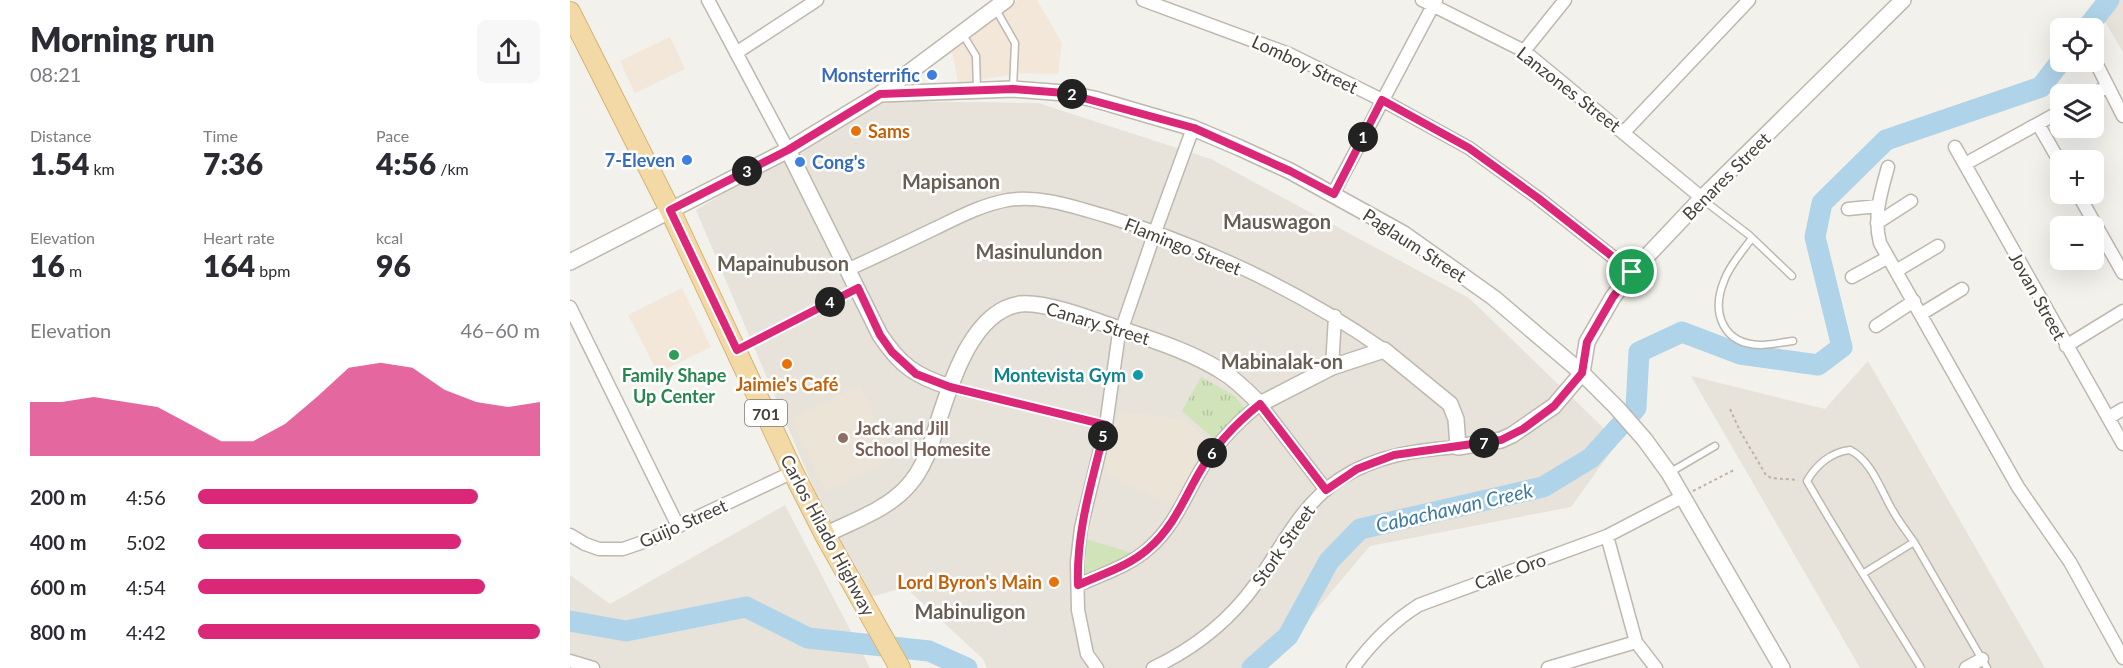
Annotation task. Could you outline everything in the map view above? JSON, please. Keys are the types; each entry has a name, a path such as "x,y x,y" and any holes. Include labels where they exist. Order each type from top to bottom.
{"main road":[{"name":"Carlos Hilado Highway","path":"570,12 670,210 793,472 825,535 898,666"}],"street":[{"path":"708,0 788,150 880,335 898,360 916,374 950,387"},
{"path":"736,53 817,0"},
{"name":"Lomboy Street","path":"1143,0 1289,54 1382,100 1469,148 1538,198 1632,272"},
{"path":"1524,51 1565,0"},
{"path":"1624,132 1749,0"},
{"name":"Benares Street","path":"1582,373 1587,342 1613,297 1632,272 1702,198 1903,0"},
{"path":"1334,194 1431,2"},
{"name":"Lanzones Street","path":"1431,2 1524,51 1702,198"},
{"path":"570,262 788,150 880,94 1000,4"},
{"path":"2100,72 2123,116"},
{"name":"Paglaum Street","path":"880,94 1013,89 1065,93 1194,128 1280,166 1404,234 1461,272 1582,373 1645,440 1669,473 1782,668"},
{"path":"1965,164 2050,117"},
{"path":"2038,124 2053,150"},
{"path":"1097,668 1087,654 1078,610 1077,562 1081,528 1106,425 1115,372 1116,349 1121,329 1194,128"},
{"name":"Jovan Street","path":"1955,147 2123,444"},
{"path":"1888,167 1878,206 1877,223 1880,243 1887,258 1914,301 2018,487 2070,562 2123,658"},
{"name":"Flamingo Street","path":"849,269 977,208 1010,200 1063,203 1155,232 1231,263 1335,316 1384,350 1450,404 1456,419 1458,447"},
{"path":"1877,223 1911,201"},
{"path":"2084,204 2123,273"},
{"path":"1848,209 1878,206"},
{"path":"1896,271 1938,246"},
{"path":"1852,278 1887,258"},
{"path":"1921,314 1962,289"},
{"path":"1876,326 1914,301"},
{"name":"Canary Street","path":"825,535 885,505 908,487 927,455 950,387 971,343 996,314 1019,304 1032,304 1063,311 1121,329 1164,344 1213,366 1229,376 1260,404 1326,490"},
{"path":"2066,346 2123,311"},
{"path":"571,312 678,526"},
{"path":"1332,367 1335,316"},
{"path":"1078,585 1124,565 1149,549 1182,506 1198,474 1218,444 1237,422 1260,404 1332,367 1384,350"},
{"name":"Stork Street","path":"1153,668 1183,653 1231,614 1256,584 1301,514 1341,478 1376,461 1420,450 1501,440 1554,406 1582,373"},
{"path":"2108,418 2123,409"},
{"name":"Guijo Street","path":"570,535 599,549 623,549 650,540 793,472"},
{"name":"Calle Oro","path":"1353,668 1381,634 1419,605 1607,536 1682,497"},
{"path":"1607,536 1636,642 1656,668"},
{"path":"1548,668 1636,642"},
{"path":"570,661 593,668"},
{"path":"1966,668 1984,664"}],"lane":[{"path":"1000,4 1015,43 1013,89"},
{"path":"962,33 976,56 977,90"},
{"path":"1702,198 1752,238 1792,276"},
{"path":"1752,238 1724,280 1719,302 1721,322 1730,335 1749,344 1762,345 1792,341"},
{"path":"1669,473 1715,446"},
{"path":"1921,668 1807,481 1817,466 1834,454 1850,450 1872,473 1984,664"},
{"path":"1864,573 1914,543"}],"path":[{"path":"737,350 858,288"},
{"path":"950,387 1106,425"},
{"path":"1730,409 1766,475 1771,478 1807,481"},
{"path":"1682,497 1734,470"}],"shaded area":[{"path":"1018,0 1037,0 1062,43 1058,74 1022,73 958,83 951,45"},
{"path":"2119,0 2123,0 2123,52 2104,20"},
{"path":"670,37 685,69 635,93 620,61"},
{"path":"877,101 1038,103 1211,159 1469,298 1618,442 1571,507 1370,546 1267,668 987,668 983,659 905,587 861,600 696,210"},
{"path":"682,288 711,347 658,373 628,315"},
{"path":"1868,361 2045,668 1860,668 1691,376 1825,409"},
{"name":"Jack and Jill School Homesite","path":"860,385 894,457 826,491 791,419"},
{"path":"1120,412 1180,418 1211,441 1173,505 1105,474 1103,453"},
{"path":"785,505 870,668 570,668 570,575 610,604"}],"green space":[{"path":"1201,377 1235,396 1245,409 1214,439 1182,411"},
{"path":"1086,539 1142,556 1078,584"}],"waterway":[{"name":"Cabachawan Creek","path":"2095,18 2109,0"},
{"name":"Cabachawan Creek","path":"1252,668 1288,636 1329,561 1360,529 1543,487 1591,458 1636,408 1639,352 1682,332 1740,354 1818,365 1842,347 1815,237 1822,203 1886,140 2041,87 2053,72"},
{"name":"Cabachawan Creek","path":"570,621 626,631 746,607 808,638 929,651 967,668"}],"place":[{"name":"Monsterrific","path":"932,75"},
{"name":"Sams","path":"856,131"},
{"name":"7-Eleven","path":"687,160"},
{"name":"Cong's","path":"800,162"},
{"name":"Family Shape Up Center","path":"674,355"},
{"name":"Jaimie's Café","path":"787,364"},
{"name":"Montevista Gym","path":"1138,375"},
{"name":"Jack and Jill School Homesite","path":"843,438"},
{"name":"Lord Byron's Main","path":"1054,582"}],"district":[{"name":"Mapisanon","path":"951,181"},
{"name":"Mauswagon","path":"1277,221"},
{"name":"Masinulundon","path":"1039,251"},
{"name":"Mapainubuson","path":"783,263"},
{"name":"Mabinalak-on","path":"1282,361"},
{"name":"Mabinuligon","path":"970,611"}],"route":[{"path":"1013,89 1034,89 1094,99 1194,128 1290,171 1334,194 1382,100 1469,148 1538,198 1632,272 1613,297 1587,342 1582,373 1554,406 1523,429 1501,440 1394,455 1357,469 1326,490 1260,404 1237,422 1218,444 1198,474 1182,506 1149,549 1124,565 1078,585 1077,562 1081,528 1106,425 950,387 916,374 898,360 880,335 858,288 737,350 670,210 788,150 880,94 1013,89"}]}
